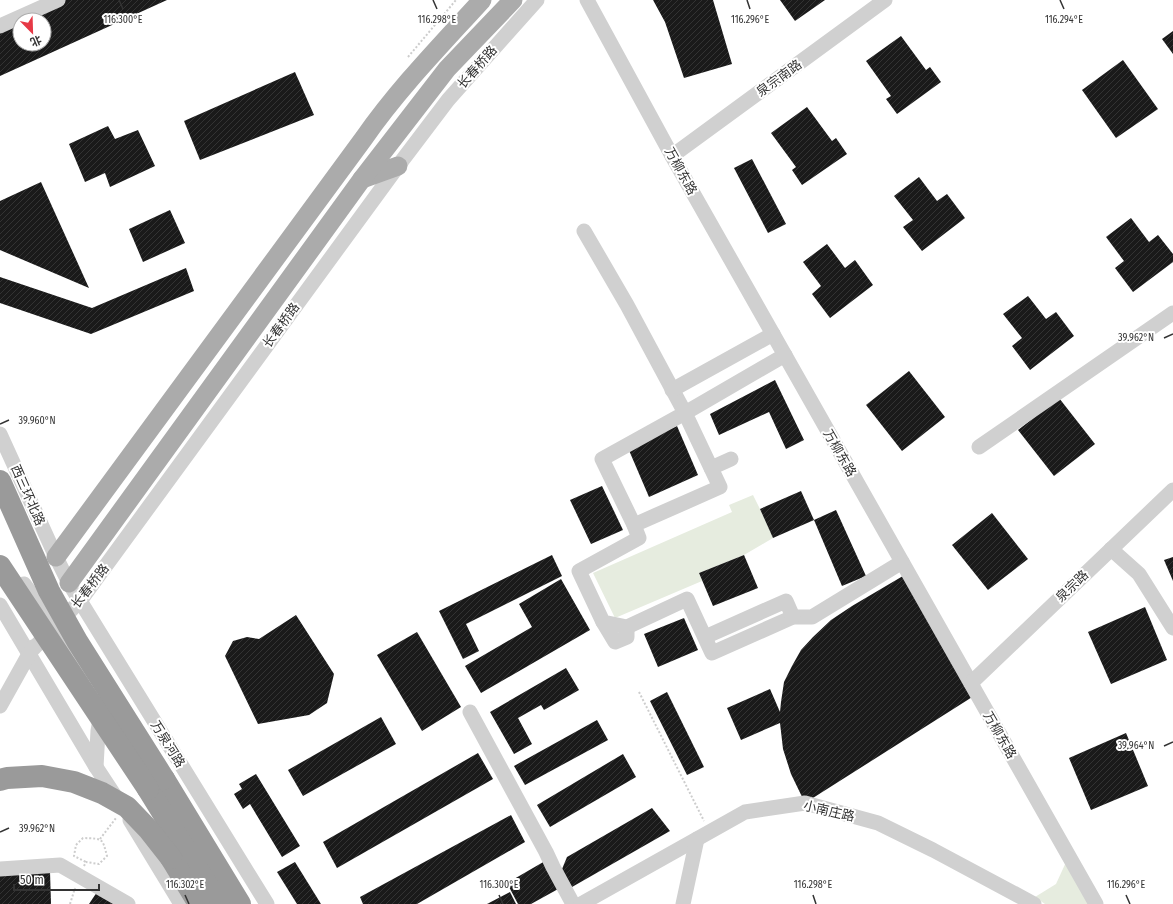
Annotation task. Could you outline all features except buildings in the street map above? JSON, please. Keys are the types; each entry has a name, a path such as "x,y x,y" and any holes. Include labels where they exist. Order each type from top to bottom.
{"highway":[{"path":"0,481 49,591 156,784 219,904"},
{"path":"0,567 156,784"},
{"path":"0,780 8,778 42,776 74,782 102,793 126,807 149,830 171,858 199,904"},
{"name":"万泉河路","path":"156,784 240,904"}],"main road":[{"path":"53,551 189,376 379,117 482,0"},
{"name":"长春桥路","path":"69,583 362,179 447,69 513,0"},
{"path":"362,179 398,166"}],"street":[{"path":"0,26 58,0"},
{"name":"长春桥路","path":"52,623 80,601 398,166 448,100 537,0"},
{"name":"万柳东路","path":"588,0 672,156 1096,904"},
{"name":"泉宗南路","path":"672,156 885,0"},
{"path":"584,231 627,305 685,413 720,487 634,525"},
{"path":"979,448 1173,313"},
{"path":"672,390 773,334"},
{"path":"785,355 602,459 639,538 579,570 603,622 627,627 687,599 712,653 793,617 812,617 902,562"},
{"name":"西三环北路","path":"0,434 69,583"},
{"path":"711,468 732,459"},
{"name":"泉宗路","path":"971,683 1173,490"},
{"path":"1111,549 1139,574 1173,628"},
{"path":"53,551 1,608 125,817 181,904"},
{"path":"0,567 23,584 52,623 103,704 98,731 96,767"},
{"path":"0,706 29,653 52,623 69,583"},
{"name":"万泉河路","path":"69,583 267,904"},
{"path":"103,704 121,699 142,702"},
{"path":"470,712 573,904"},
{"path":"0,789 25,786 64,788 98,799 125,817"},
{"name":"小南庄路","path":"581,904 745,812 805,803 878,823 933,850 1034,904"},
{"path":"683,904 703,836"},
{"path":"0,869 60,865 128,904"}],"path":[{"path":"639,692 703,836"},
{"path":"100,839 103,842 107,856 99,864 86,862 74,856 76,845 83,838 100,839 125,817"},
{"path":"70,904 78,876 86,862"}],"shaded area":[{"path":"753,495 773,538 744,555 699,573 702,581 615,618 593,573 732,512 729,505"},
{"path":"1067,860 1091,904 1045,904 1035,897 1056,884"}]}
